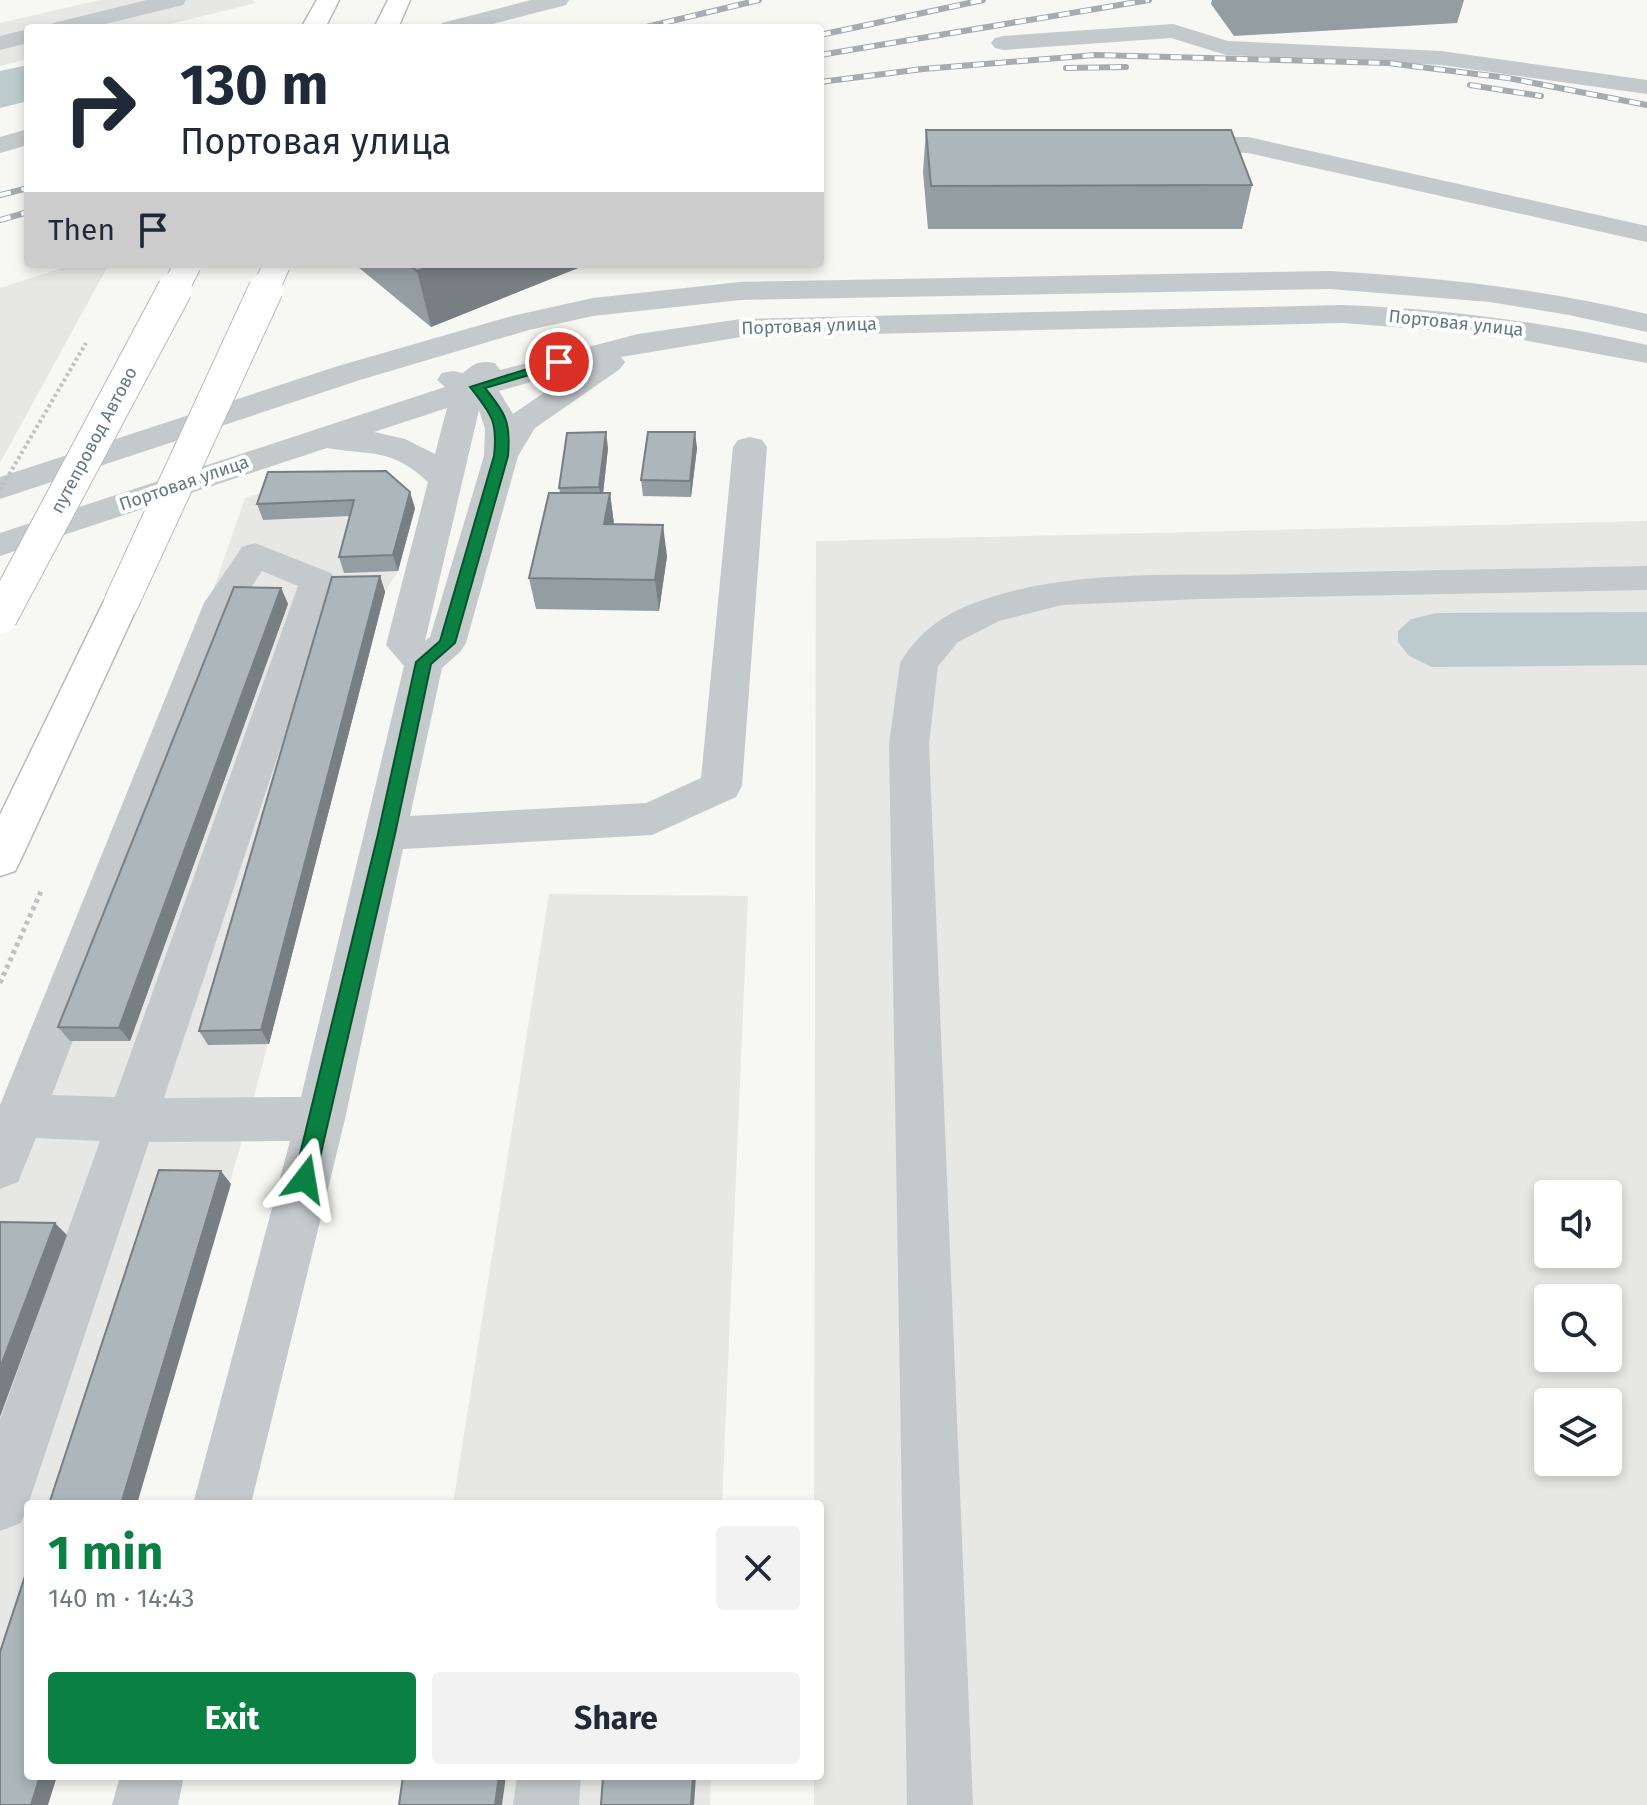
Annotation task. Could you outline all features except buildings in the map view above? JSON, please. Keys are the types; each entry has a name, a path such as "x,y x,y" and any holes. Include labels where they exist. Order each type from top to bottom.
{"main road":[{"path":"315,24 328,0"},
{"path":"388,24 399,0"},
{"name":"путепровод Автово","path":"0,617 186,268"},
{"path":"0,859 275,268"}],"street":[{"path":"77,24 175,0"},
{"path":"465,24 558,0"},
{"path":"1003,43 1173,31 1226,48 1441,58 1647,87"},
{"path":"0,43 24,37"},
{"path":"0,145 24,138"},
{"path":"1155,145 1248,145 1647,234"},
{"name":"Портовая улица","path":"0,489 349,373 523,322 593,307 682,295 740,291 1330,280 1414,284 1508,294 1647,323"},
{"path":"424,662 405,645 444,479 472,386 499,355 536,331 593,307"},
{"name":"Портовая улица","path":"0,545 472,386 689,333 797,325 1343,314 1414,316 1501,326 1647,354"},
{"path":"501,456 523,422 638,343"},
{"path":"223,1500 320,1119 424,662 447,643 501,456 504,431 497,412 472,386 431,375 349,373"},
{"path":"318,438 371,440 403,448 426,461 444,479"},
{"path":"387,834 652,819 721,786 750,447"},
{"path":"0,1166 222,603 255,555 318,581 0,1502"},
{"path":"940,1805 909,744 919,663 945,633 987,612 1062,593 1200,587 1647,578"},
{"path":"20,1116 132,1120 320,1119"},
{"path":"145,1805 151,1780"},
{"path":"546,1805 549,1780"}],"path":[{"path":"0,489 93,331"}],"shaded area":[{"path":"100,0 252,0 256,3 170,24 24,24 24,60 0,66 0,23"},
{"path":"24,66 24,102 0,108 0,71"},
{"path":"62,268 107,268 0,463 0,288"},
{"path":"391,487 415,508 398,571 385,592 248,1120 138,1500 24,1500 24,1780 56,1780 48,1805 0,1805 0,1122 179,689 245,498 274,488"},
{"path":"1647,521 1647,1805 814,1805 814,1780 824,1780 824,1500 814,1500 816,541"},
{"path":"1647,612 1647,665 1432,667 1409,656 1398,642 1398,631 1411,619 1437,613"},
{"path":"549,894 748,896 722,1500 454,1500"},
{"path":"409,1780 711,1780 710,1805 405,1805"}],"pier":[{"path":"284,0 439,0 436,4 359,24 250,24 261,6"}],"railway":[{"path":"659,24 759,0"},
{"path":"824,34 983,0"},
{"path":"824,54 1149,0"},
{"path":"824,81 923,69 1095,55 1388,63 1508,78 1647,105"},
{"path":"1066,68 1126,67"},
{"path":"1470,85 1541,96"},
{"path":"0,195 24,189"},
{"path":"0,220 24,213"}],"route":[{"path":"305,1179 387,834 424,662 447,643 501,456 504,431 497,412 477,387 559,362"}]}
